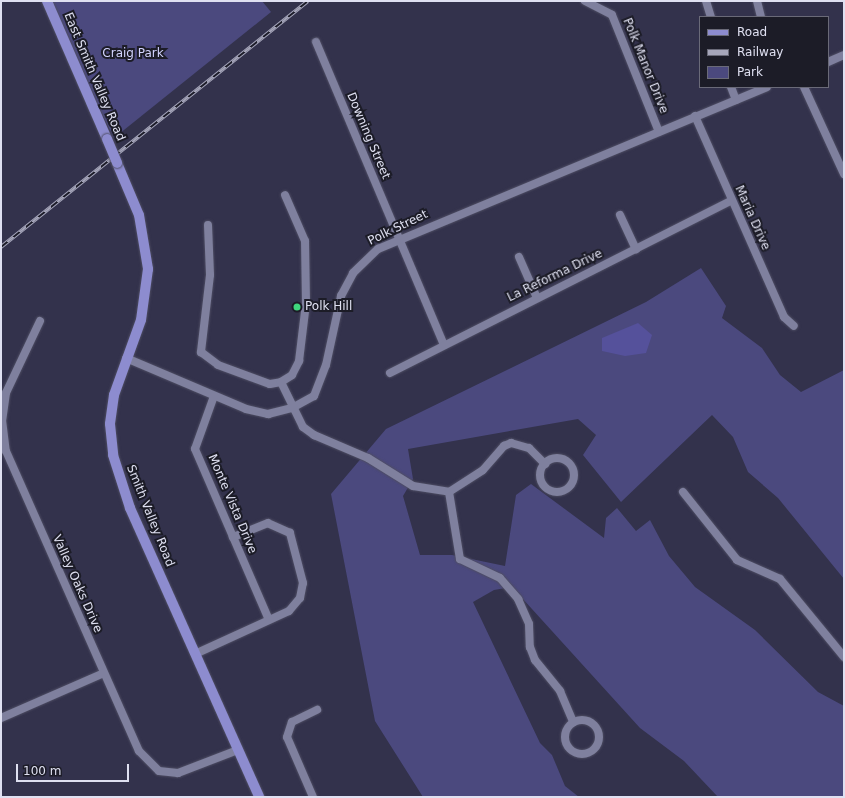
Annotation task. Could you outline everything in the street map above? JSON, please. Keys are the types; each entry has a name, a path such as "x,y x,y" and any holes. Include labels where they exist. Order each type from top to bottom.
{"main road":[{"name":"East Smith Valley Road","path":"47,1 117,163"},
{"name":"Smith Valley Road","path":"117,163 139,215 148,269 141,320 126,358 111,409 111,440 116,470 195,654 259,797"}],"street":[{"name":"Polk Manor Drive","path":"585,1 612,15 659,132"},
{"path":"706,1 711,16"},
{"path":"757,1 761,16"},
{"name":"Downing Street","path":"316,42 398,240 444,345"},
{"path":"829,62 844,55"},
{"path":"731,88 736,100"},
{"name":"Polk Street","path":"126,358 214,396 268,414 292,408 314,396 326,365 341,296 353,273 378,249 765,88"},
{"path":"804,88 844,174"},
{"name":"Maria Drive","path":"695,116 731,201 784,317 794,326"},
{"path":"208,225 210,275 201,352 226,367 270,384 281,382 292,374 299,361 306,303 305,242 285,195"},
{"name":"La Reforma Drive","path":"390,373 731,201"},
{"path":"620,215 636,248"},
{"path":"519,257 537,298"},
{"name":"Valley Oaks Drive","path":"40,321 3,393 2,420 10,464 139,752 159,771 178,773 238,750"},
{"path":"281,382 292,408 303,428 314,435 368,458 413,486 449,492 483,470 504,446 511,443 529,448 545,464"},
{"name":"Monte Vista Drive","path":"214,396 195,449 269,620"},
{"path":"558,459 568,462 573,470 570,486 556,492 546,488 541,479 545,464 558,459"},
{"path":"449,492 460,560 500,578 518,599 529,624 530,647 535,660 560,691 574,722"},
{"path":"683,492 737,560 780,579 844,657"},
{"path":"195,654 289,611 300,598 303,583 290,533 268,523 233,537"},
{"path":"1,718 104,673"},
{"path":"313,797 287,737 292,722 316,710"},
{"path":"584,720 597,730 598,742 592,751 581,754 567,746 565,735 574,722 584,720"}],"green space":[{"name":"Craig Park","path":"51,1 262,1 271,12 114,138 76,62"},
{"path":"701,268 726,306 722,318 762,348 780,375 801,392 844,370 844,579 778,498 748,472 733,437 712,415 621,502 583,455 596,435 578,419 408,449 413,479 403,496 420,555 452,555 505,566 516,495 531,484 604,538 606,518 617,508 636,531 650,520 669,556 695,587 755,630 818,692 844,706 844,797 718,797 684,761 640,728 512,587 494,590 473,602 540,743 552,755 565,786 579,797 423,797 375,721 331,494 386,429 646,302"}],"shaded area":[{"path":"638,323 652,335 646,353 625,356 602,351 602,338"}],"railway":[{"path":"1,247 308,1"}],"place":[{"name":"Polk Hill","path":"297,307"}]}
